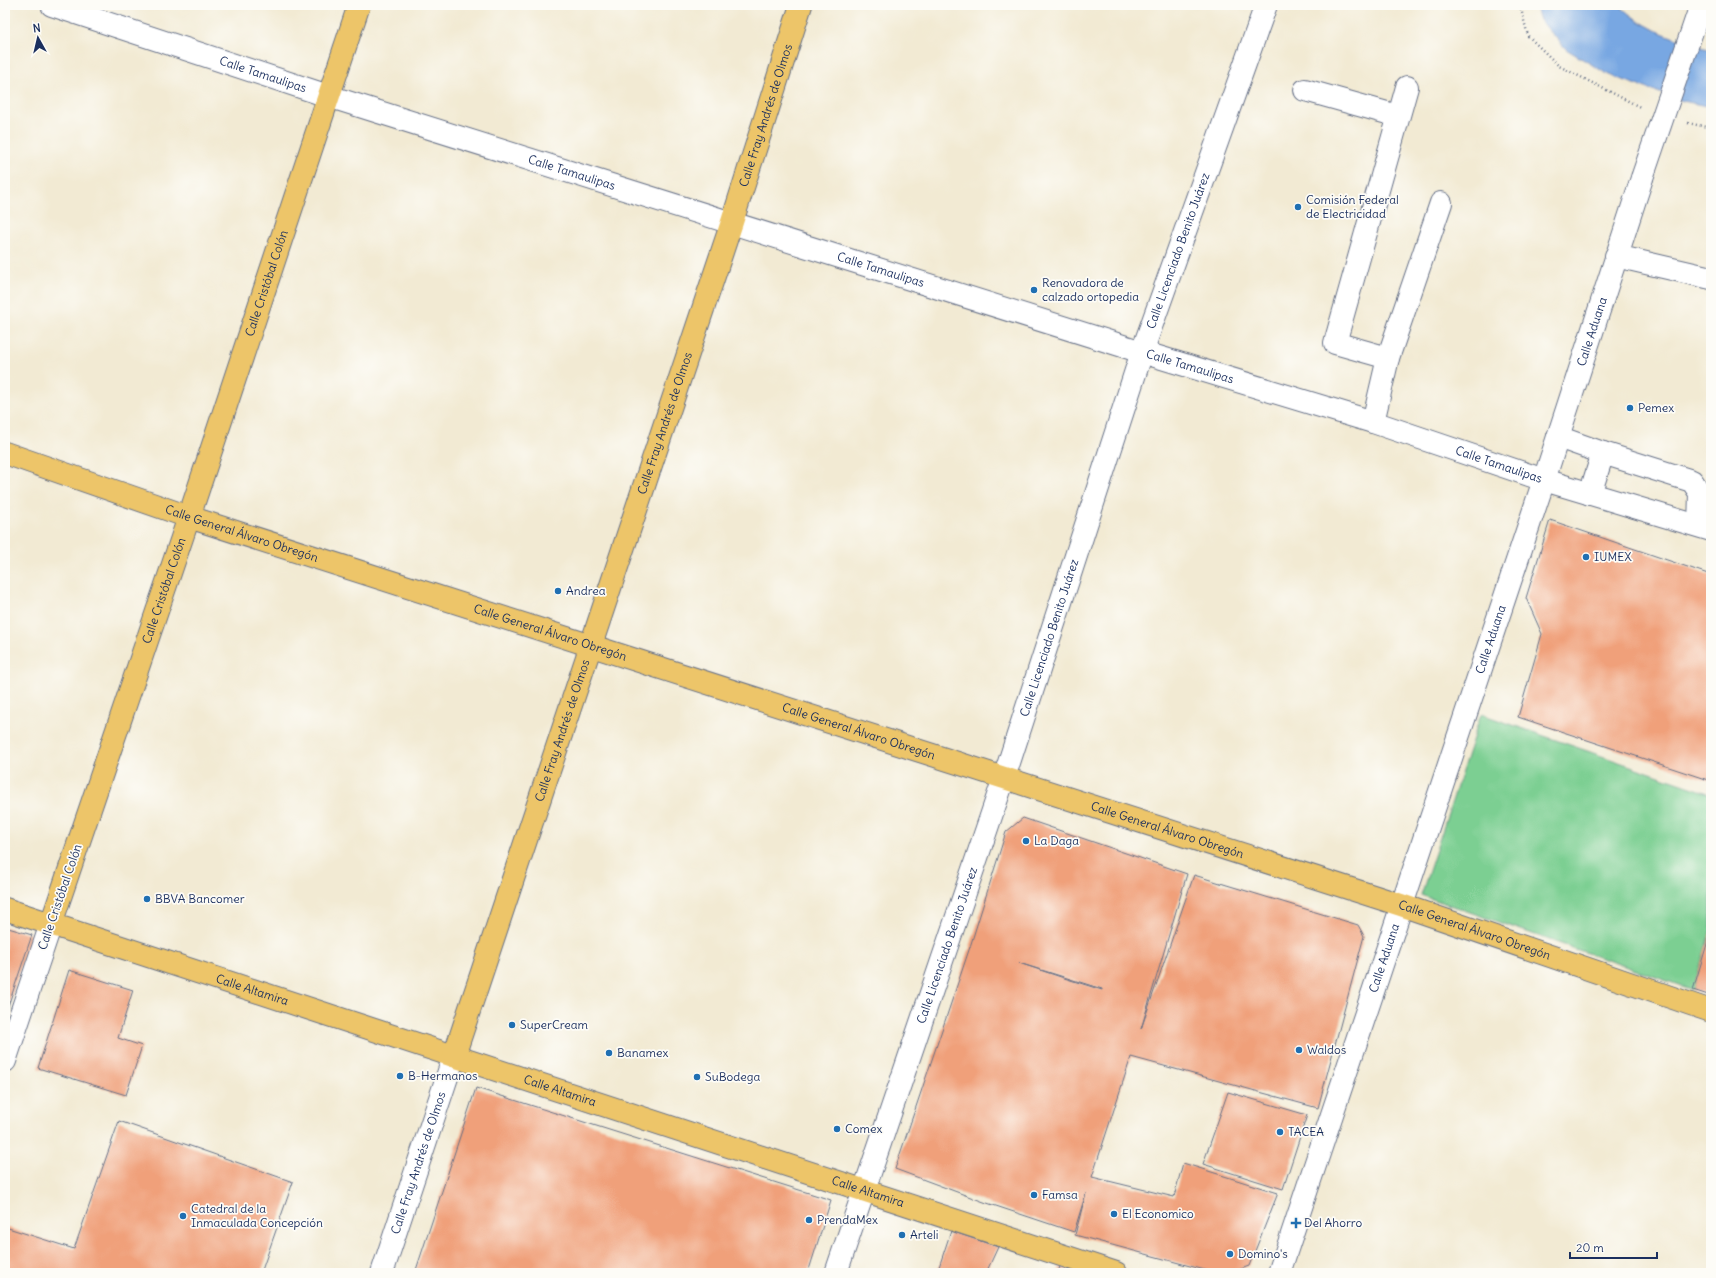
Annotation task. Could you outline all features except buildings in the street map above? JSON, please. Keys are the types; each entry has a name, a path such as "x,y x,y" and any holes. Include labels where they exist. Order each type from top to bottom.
{"main road":[{"name":"Calle Cristóbal Colón","path":"51,924 189,517 359,5"},
{"name":"Calle Fray Andrés de Olmos","path":"454,1056 732,222 801,5"},
{"name":"Calle General Álvaro Obregón","path":"5,453 189,517 1402,906 1711,1011"},
{"name":"Calle Altamira","path":"5,909 1116,1273"}],"street":[{"name":"Calle Tamaulipas","path":"52,5 328,96 1142,352 1373,422 1544,480 1705,527"},
{"name":"Calle Licenciado Benito Juárez","path":"836,1273 1004,778 1142,352 1266,5"},
{"name":"Calle Aduana","path":"1279,1273 1544,480 1616,256 1701,5"},
{"path":"1388,358 1335,343 1407,87"},
{"path":"1304,90 1398,116"},
{"path":"1373,422 1388,358 1441,203"},
{"path":"1616,256 1711,278"},
{"path":"1558,437 1692,481 1700,493 1705,527"},
{"path":"1590,494 1603,453"},
{"name":"Calle Cristóbal Colón","path":"5,1061 51,924"},
{"name":"Calle Fray Andrés de Olmos","path":"382,1273 454,1056"}],"path":[{"path":"1520,5 1528,36 1559,66 1644,108"},
{"path":"1685,123 1711,128"}],"green space":[{"path":"1481,714 1711,794 1711,929 1693,990 1421,895"}],"water":[{"path":"1535,5 1619,5 1629,14 1651,28 1674,38 1711,50 1711,107 1683,101 1609,75 1566,49 1540,20"}],"place":[{"name":"Comisión Federal de Electricidad","path":"1298,207"},
{"name":"Renovadora de calzado ortopedia","path":"1034,290"},
{"name":"Pemex","path":"1630,408"},
{"name":"IUMEX","path":"1586,557"},
{"name":"Andrea","path":"558,591"},
{"name":"La Daga","path":"1026,841"},
{"name":"BBVA Bancomer","path":"147,899"},
{"name":"SuperCream","path":"512,1025"},
{"name":"Waldos","path":"1299,1050"},
{"name":"Banamex","path":"609,1053"},
{"name":"B-Hermanos","path":"400,1076"},
{"name":"SuBodega","path":"697,1077"},
{"name":"Comex","path":"837,1129"},
{"name":"TACEA","path":"1280,1132"},
{"name":"Famsa","path":"1034,1195"},
{"name":"El Economico","path":"1114,1214"},
{"name":"Catedral de la Inmaculada Concepción","path":"183,1216"},
{"name":"PrendaMex","path":"809,1220"},
{"name":"Del Ahorro","path":"1296,1223"},
{"name":"Arteli","path":"902,1235"},
{"name":"Domino's","path":"1230,1254"}]}
